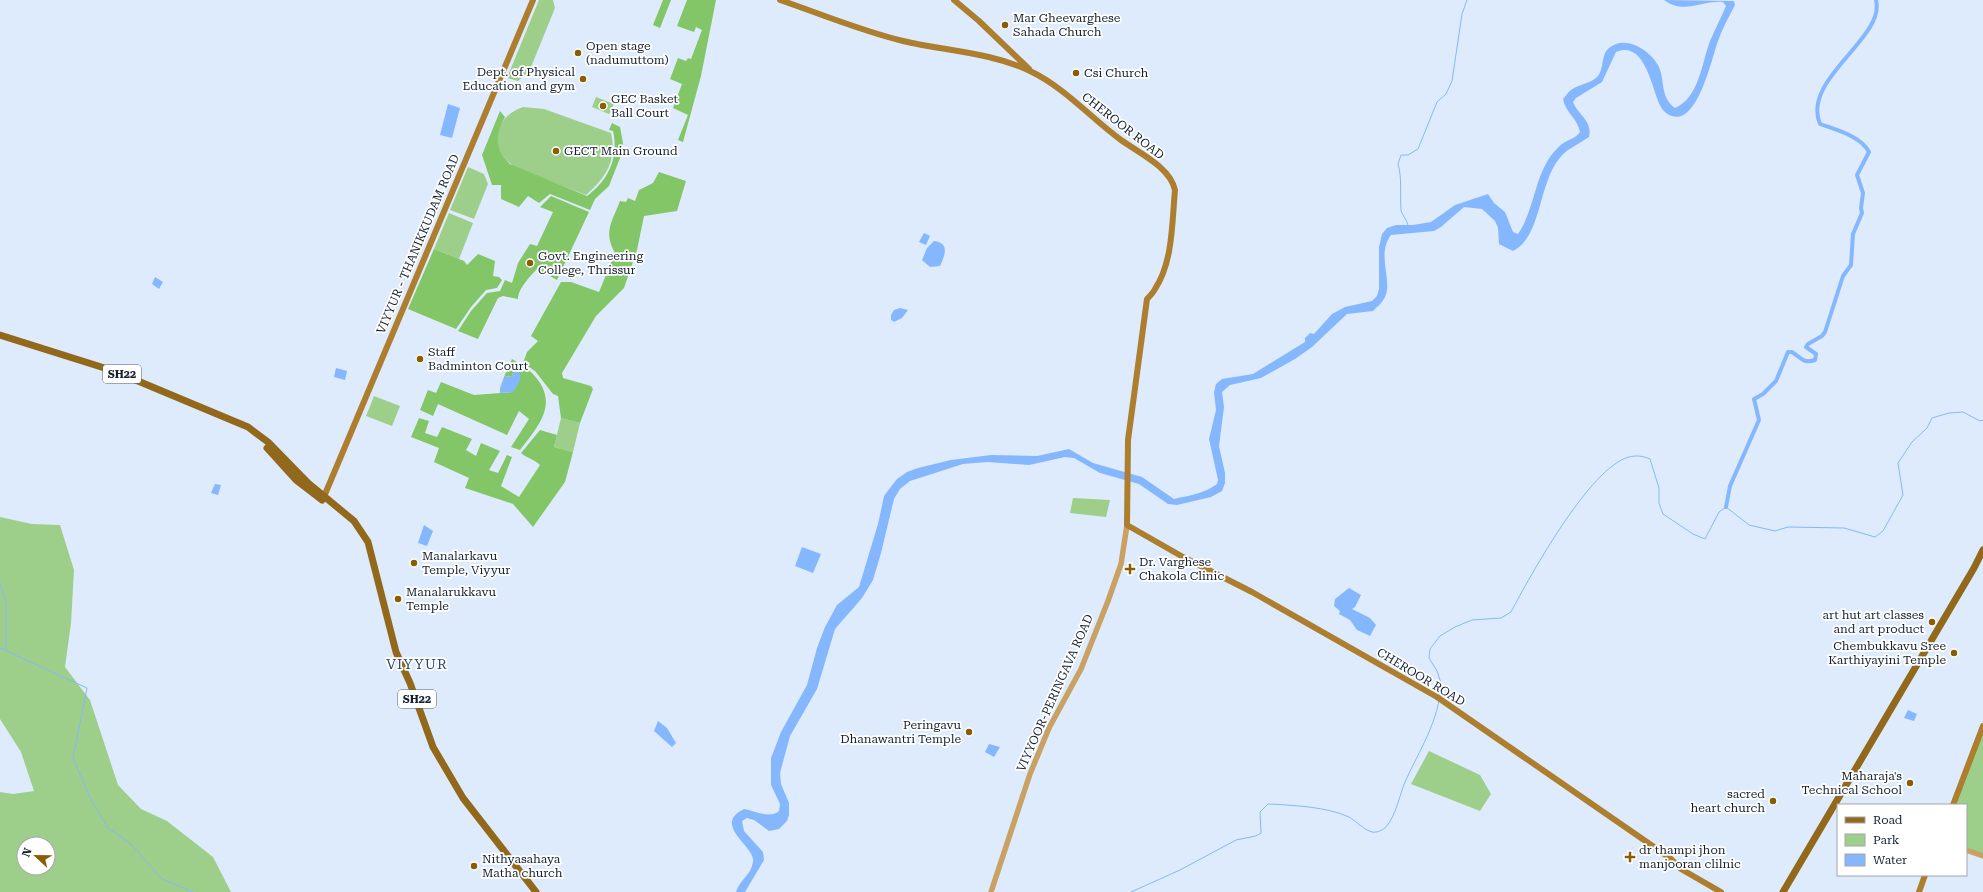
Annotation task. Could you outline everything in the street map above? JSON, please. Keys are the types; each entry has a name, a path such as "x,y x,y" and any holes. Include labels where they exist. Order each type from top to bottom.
{"main road":[{"name":"VIYYUR - THANIKKUDAM ROAD","path":"323,498 533,0"},
{"name":"CHEROOR ROAD","path":"780,0 877,34 904,41 980,55 1031,71 1053,85 1116,136 1165,172 1173,182 1175,190 1168,252 1162,274 1155,290 1148,299 1128,440 1126,469 1126,525 1252,592 1434,695 1670,858 1681,869 1721,892"},
{"path":"954,0 979,21 1031,71"},
{"name":"SH22","path":"0,335 114,371 240,425 248,427 260,434 323,498 342,510 358,526 368,542 393,654 412,699 429,747 469,813 531,892"},
{"path":"1783,892 1972,572 1983,550"},
{"name":"SH22","path":"372,565 396,652 416,697 433,747 463,798 536,892"},
{"path":"1953,804 1983,726"},
{"path":"1919,892 1925,876"}],"street":[{"name":"VIYYOOR-PERINGAVA ROAD","path":"991,892 1036,758 1049,728 1081,669 1108,601 1121,564 1126,525"},
{"path":"1967,850 1983,856"}],"green space":[{"path":"539,0 553,0 555,8 529,72 518,81 507,78"},
{"path":"663,0 671,0 660,28 653,25"},
{"path":"687,0 716,0 701,76 683,142 678,140 688,115 673,108 682,84 670,79 678,58 686,61 688,58 691,59 702,30 696,27 694,32 677,26"},
{"name":"GEC Basket Ball Court","path":"596,97 614,104 609,114 592,107"},
{"name":"GECT Main Ground","path":"523,107 544,109 611,133 613,152 609,167 600,182 586,195 519,169 509,162 502,154 498,146 497,136 499,128 512,112"},
{"path":"500,111 505,117 499,130 499,148 505,159 510,164 587,196 601,183 613,159 615,141 613,131 609,130 612,123 620,127 623,143 620,158 609,186 595,199 590,210 550,194 539,203 528,196 519,207 501,199 501,185 492,185 482,155"},
{"path":"468,167 484,174 488,184 474,219 450,210"},
{"path":"659,172 686,181 677,211 644,216 637,250 624,288 596,316 562,373 563,378 591,386 593,389 580,423 561,418 558,396 553,394 535,371 523,363 527,352 538,341 531,336 561,282 571,282 599,292 615,253 611,246 609,233 620,201 626,202 628,198 635,201 639,190 653,183"},
{"path":"551,196 589,212 557,280 537,269 522,287 518,299 503,296 498,298 478,339 458,331 471,311 487,293 500,291 505,280 512,283 518,263 530,244 537,246 553,212 540,207"},
{"path":"449,213 473,223 459,259 434,249"},
{"path":"434,249 464,261 467,265 478,254 495,261 493,276 499,277 502,280 497,288 486,290 471,307 456,329 408,309"},
{"name":"Staff Badminton Court","path":"420,354 425,359 420,364 415,359"},
{"path":"512,359 533,374 541,385 545,395 546,404 540,423 520,450 511,447 529,419 519,411 507,435 438,404 433,416 420,410 428,390 436,393 441,382 474,395 513,392 514,370 512,376 504,377"},
{"path":"374,396 400,406 392,426 366,416"},
{"path":"419,418 429,421 425,433 437,437 442,427 472,439 466,450 476,456 481,443 500,451 489,470 498,473 507,455 512,457 501,486 519,497 540,465 521,453 540,430 557,435 554,447 573,452 565,482 533,527 513,504 465,488 469,478 434,462 439,448 411,437"},
{"path":"561,418 580,423 573,452 554,447"},
{"path":"1073,498 1110,500 1106,517 1070,513"},
{"path":"0,517 32,524 60,525 74,570 71,623 65,667 90,700 118,785 141,809 167,821 213,857 231,892 0,892 0,792 13,794 34,791 21,752 0,719"},
{"path":"1983,726 1983,855 1967,849 1967,804 1953,804"},
{"path":"1429,751 1480,775 1491,794 1480,811 1411,784"}],"water":[{"path":"1664,0 1734,1 1735,5 1720,36 1702,88 1689,110 1681,116 1672,116 1666,113 1661,107 1651,80 1641,60 1634,53 1626,50 1616,52 1602,82 1576,98 1573,102 1575,107 1587,122 1590,131 1589,137 1565,152 1552,170 1535,222 1522,244 1513,251 1499,244 1498,228 1495,221 1482,209 1464,207 1441,227 1434,231 1391,235 1385,250 1387,291 1383,301 1373,311 1347,314 1312,347 1295,359 1261,378 1230,385 1222,392 1224,407 1219,446 1225,473 1225,483 1222,491 1211,497 1177,505 1168,504 1139,484 1100,473 1074,458 1065,457 1029,465 988,462 963,464 910,481 900,489 894,499 873,580 862,598 835,629 817,689 790,736 780,773 781,784 789,803 789,815 787,821 779,829 769,831 754,820 747,818 742,821 744,831 763,852 764,860 745,892 736,892 750,871 753,862 752,856 733,829 732,822 735,815 744,809 762,814 771,814 779,811 780,804 771,785 771,758 781,732 807,685 817,648 825,627 837,605 859,587 878,524 884,496 897,479 907,472 918,468 951,460 991,455 1037,456 1069,449 1093,463 1142,477 1174,499 1197,494 1217,484 1218,480 1209,439 1216,410 1214,392 1216,384 1222,379 1253,374 1305,342 1305,338 1310,333 1314,334 1332,314 1345,307 1372,301 1377,296 1379,289 1379,247 1382,234 1387,228 1396,225 1413,225 1431,222 1455,205 1488,194 1494,203 1505,212 1513,232 1518,234 1527,216 1543,169 1548,160 1560,145 1580,132 1577,123 1566,108 1563,99 1574,88 1590,82 1599,75 1606,51 1615,44 1630,43 1644,50 1650,55 1659,67 1665,94 1670,104 1675,108 1683,103 1695,88 1710,41 1726,6 1723,2 1716,2 1686,7 1671,4"},
{"path":"448,104 460,108 452,138 440,135"},
{"path":"924,233 930,236 926,245 919,242"},
{"path":"934,241 942,244 945,254 940,266 930,267 922,260 927,248"},
{"path":"155,277 163,282 159,289 152,284"},
{"path":"900,308 908,310 902,318 894,322 891,320 891,315 894,310"},
{"path":"336,368 347,371 345,380 334,377"},
{"path":"517,368 520,378 519,383 513,392 500,393 500,388 504,377 512,376 514,370"},
{"path":"215,484 221,485 218,495 211,493"},
{"path":"424,525 433,531 427,546 418,543"},
{"path":"802,547 821,554 813,573 795,566"},
{"path":"1349,588 1361,595 1355,607 1352,609 1370,618 1376,625 1370,636 1357,630 1350,620 1339,614 1340,611 1334,606 1335,599"},
{"path":"1908,710 1917,714 1914,721 1904,718"},
{"path":"658,721 667,728 676,743 672,747 654,731"},
{"path":"989,744 1000,747 994,757 985,752"}],"waterway":[{"path":"1408,227 1401,210 1398,164 1401,155 1408,155 1418,149 1437,102 1446,94 1452,81 1462,14 1467,0"},
{"path":"1726,507 1730,486 1759,420 1754,399 1763,394 1776,381 1788,352 1792,352 1805,361 1815,360 1816,354 1806,347 1808,344 1822,336 1825,332 1843,276 1851,265 1853,234 1862,213 1861,208 1863,193 1857,175 1869,152 1865,146 1854,138 1820,124 1817,107 1822,91 1832,75 1869,29 1876,14 1876,0"},
{"path":"1440,696 1442,686 1437,671 1429,658 1430,649 1440,636 1455,627 1472,620 1501,618 1511,612 1546,550 1580,501 1597,480 1614,465 1629,457 1640,456 1650,459 1659,488 1659,503 1663,514 1693,534 1705,539 1719,512 1726,507 1749,525 1775,531 1788,527 1844,528 1875,537 1883,531 1903,495 1898,463 1912,442 1927,428 1932,418 1949,413 1963,412 1980,421 1983,420"},
{"path":"0,583 6,601 6,650"},
{"path":"0,648 87,688 73,758 90,798 108,828 131,844 162,879 193,892"},
{"path":"1131,892 1180,870 1236,840 1256,836 1261,833 1260,812 1268,804 1299,806 1331,811 1349,817 1372,832 1378,832 1383,829 1386,827 1395,811 1405,782 1433,723 1439,701"}],"place":[{"name":"Mar Gheevarghese Sahada Church","path":"1005,25"},
{"name":"Open stage (nadumuttom)","path":"578,53"},
{"name":"Csi Church","path":"1076,73"},
{"name":"Dept. of Physical Education and gym","path":"583,79"},
{"name":"GEC Basket Ball Court","path":"603,106"},
{"name":"GECT Main Ground","path":"556,151"},
{"name":"Govt. Engineering College, Thrissur","path":"530,263"},
{"name":"Staff Badminton Court","path":"420,359"},
{"name":"Manalarkavu Temple, Viyyur","path":"414,563"},
{"name":"Dr. Varghese Chakola Clinic","path":"1130,569"},
{"name":"Manalarukkavu Temple","path":"398,599"},
{"name":"art hut art classes and art product","path":"1932,622"},
{"name":"Chembukkavu Sree Karthiyayini Temple","path":"1954,653"},
{"name":"Peringavu Dhanawantri Temple","path":"969,732"},
{"name":"Maharaja's Technical School","path":"1910,783"},
{"name":"sacred heart church","path":"1773,801"},
{"name":"dr thampi jhon manjooran clilnic","path":"1630,857"},
{"name":"Nithyasahaya Matha church","path":"474,866"}],"district":[{"name":"VIYYUR","path":"417,664"}]}
